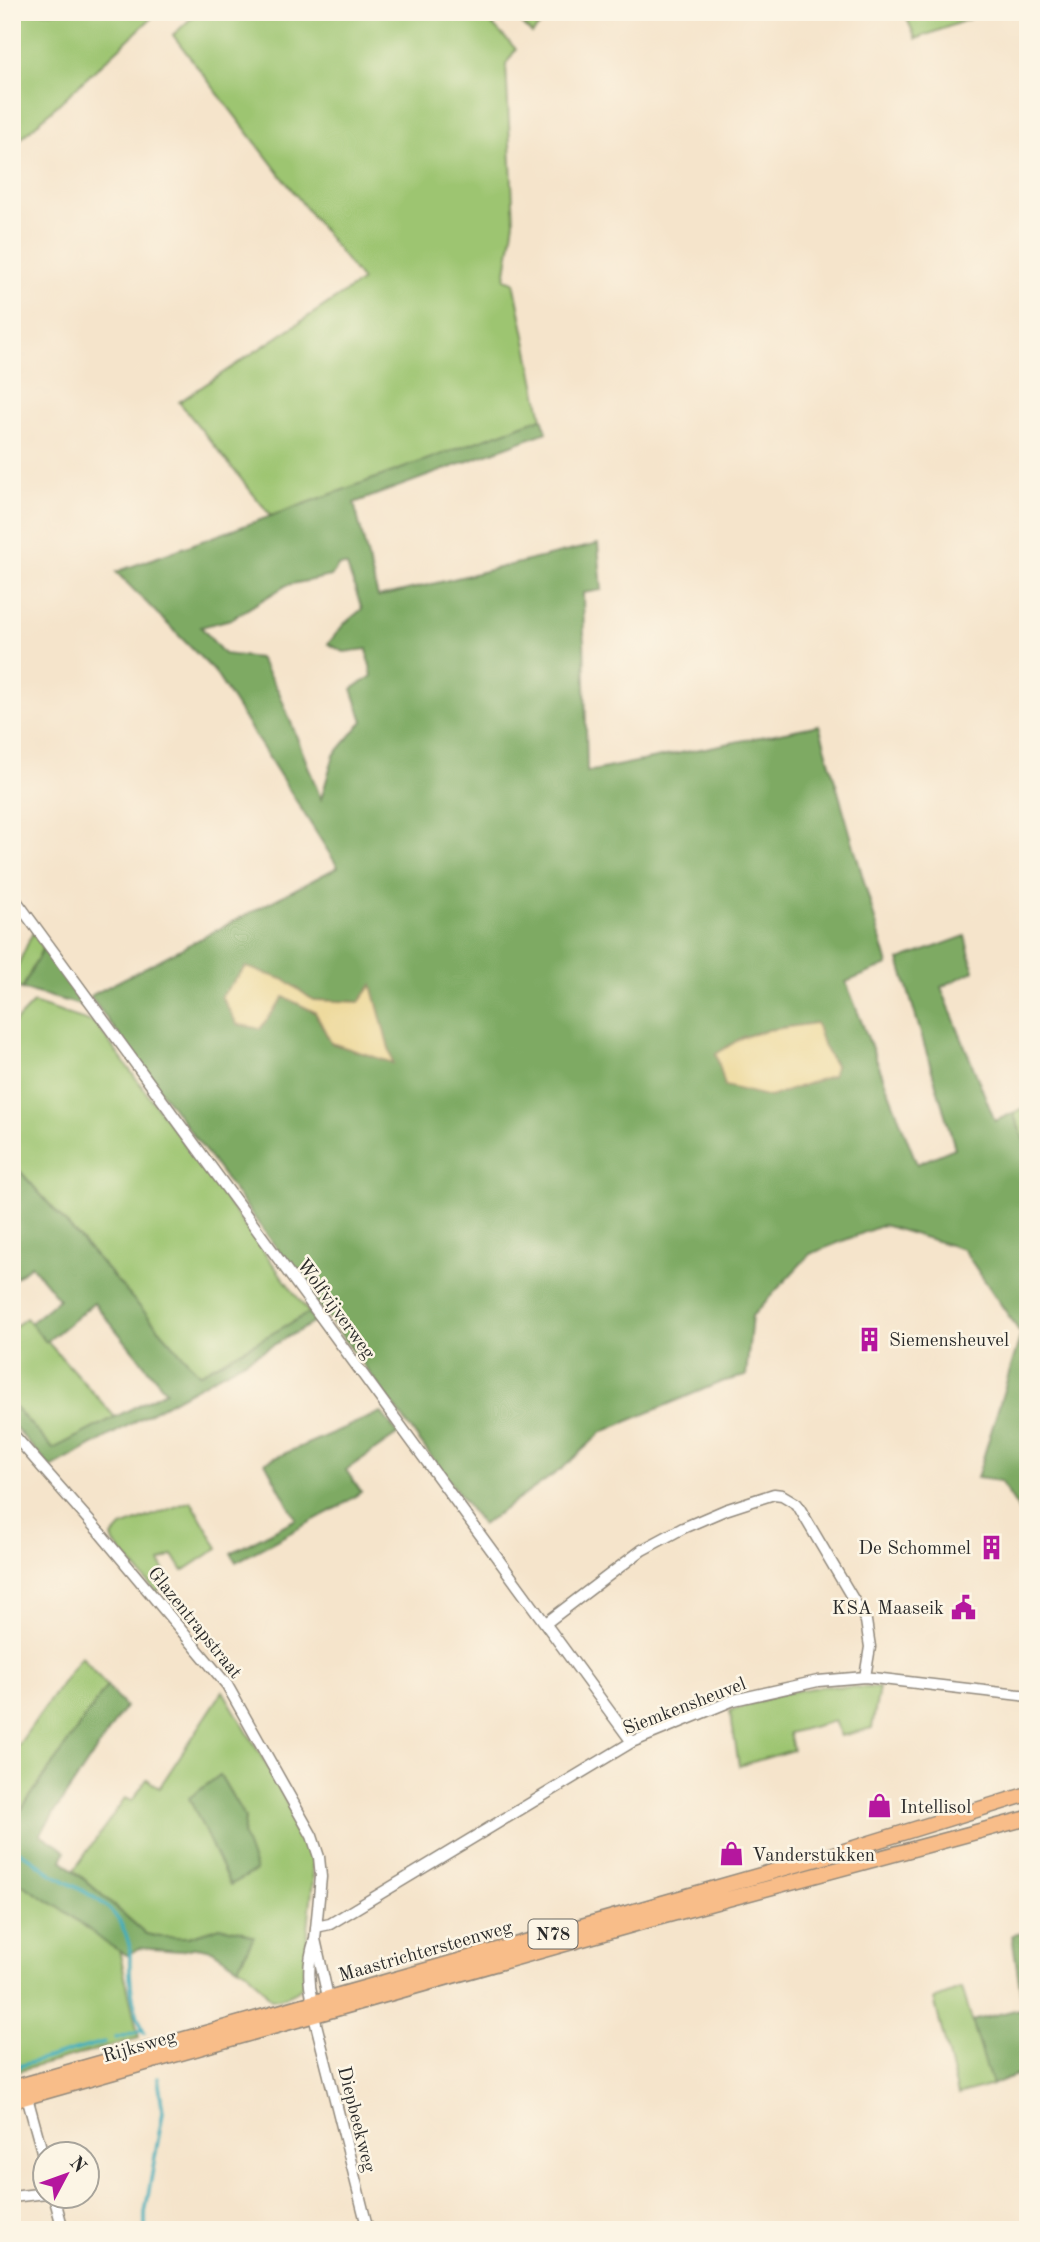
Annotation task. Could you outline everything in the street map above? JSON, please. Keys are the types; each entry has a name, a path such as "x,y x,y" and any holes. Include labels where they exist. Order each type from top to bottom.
{"main road":[{"name":"Maastrichtersteenweg","path":"275,2019 320,1999 818,1858 1028,1794"},
{"path":"987,1829 982,1824 981,1815 990,1805"},
{"name":"Maastrichtersteenweg","path":"275,2019 314,2016 793,1880 1028,1818"},
{"name":"Rijksweg","path":"12,2088 275,2019"},
{"name":"Rijksweg","path":"12,2101 275,2019"}],"street":[{"name":"Wolfvijverweg","path":"12,895 632,1742"},
{"name":"Glazentrapstraat","path":"12,1433 227,1685 312,1836 319,1857 321,1877 315,1939 320,1999"},
{"path":"546,1623 652,1544 725,1510 774,1494 782,1495 797,1504 866,1621 870,1647 865,1677"},
{"name":"Siemkensheuvel","path":"316,1927 330,1924 632,1742 734,1700 818,1681 865,1677 1028,1696"},
{"name":"Diepbeekweg","path":"314,2016 368,2230"},
{"path":"27,2097 39,2140"},
{"path":"12,2197 32,2195"},
{"path":"58,2210 63,2230"}],"green space":[{"path":"12,12 158,12 12,147"},
{"path":"198,12 480,12 516,49 506,64 514,222 505,279 514,282 542,418 271,516 179,402 362,281 173,35"},
{"path":"511,12 552,12 532,34"},
{"path":"904,12 970,12 969,19 916,39"},
{"path":"542,418 547,432 354,503 378,597 598,544 602,590 583,593 587,772 819,725 888,965 846,982 917,1164 955,1148 899,960 965,936 974,971 941,987 995,1121 1013,1113 1028,1150 1028,1531 1017,1507 1000,1481 977,1478 1021,1334 963,1249 883,1225 810,1254 752,1316 746,1376 721,1382 602,1432 563,1468 482,1525 90,996 338,867 214,671 116,572","holes":["339,565 347,566 362,609 344,624 328,644 344,652 367,649 372,676 352,689 363,721 334,755 321,799 279,692 259,658 224,654 201,627 231,619 287,585 331,576","285,980 313,1000 359,1002 392,1062 331,1043 315,1012 284,997","815,1023 824,1047 835,1065 833,1075 717,1054 743,1037"]},
{"path":"33,932 43,948 22,989 12,986 12,978"},
{"path":"43,948 84,1006 22,989"},
{"path":"33,1003 95,1023 309,1313 199,1374 12,1162 12,1025"},
{"path":"1028,1106 1028,1150 1013,1113"},
{"path":"12,1162 199,1374 309,1313 315,1322 51,1468 12,1424 12,1404 53,1449 166,1391 94,1303 46,1342 30,1323 59,1299 31,1265 12,1281"},
{"path":"26,1318 115,1417 53,1450 12,1404 12,1329"},
{"path":"381,1412 398,1434 346,1470 361,1492 236,1562 231,1553 296,1519 265,1462"},
{"path":"191,1501 218,1548 183,1571 173,1555 160,1562 170,1581 156,1592 114,1543 112,1537 121,1527"},
{"path":"81,1656 107,1686 12,1823 12,1754"},
{"path":"107,1686 125,1707 40,1834 66,1851 62,1860 146,1934 189,1937 220,1927 254,1937 238,1967 212,1950 197,1947 180,1951 139,1948 127,1955 12,1878 12,1823"},
{"path":"824,1686 879,1688 872,1728 841,1736 834,1721 789,1733 793,1750 739,1766 730,1711 784,1693"},
{"path":"223,1691 269,1769 312,1857 313,1880 302,1987 299,1990 288,1996 271,1999 247,1971 238,1967 253,1937 220,1927 189,1937 146,1934 74,1870 125,1798 132,1801 147,1779 159,1788","holes":["220,1775 245,1818 243,1835 190,1798"]},
{"path":"220,1775 245,1818 243,1835 256,1871 230,1885 189,1798"},
{"path":"12,1878 119,1950 139,2038 12,2073"},
{"path":"1028,1932 1028,2070 992,2085 972,2021 1023,2008 1012,1935"},
{"path":"962,1988 992,2085 958,2095 934,1999"}],"sand":[{"path":"246,967 285,980 313,1000 359,1002 372,985 393,1063 331,1043 315,1012 284,997 260,1029 237,1024 221,996"},
{"path":"816,1023 824,1047 835,1066 833,1075 770,1097 725,1086 716,1054 743,1037 768,1030"}],"waterway":[{"path":"12,1847 52,1874 99,1900 117,1918 129,1944 132,1994 144,2033"},
{"path":"116,2038 143,2030"},
{"path":"12,2068 104,2042"},
{"path":"145,2230 145,2213 163,2112 158,2078"}],"place":[{"name":"Siemensheuvel","path":"869,1339"},
{"name":"De Schommel","path":"991,1547"},
{"name":"KSA Maaseik","path":"964,1607"},
{"name":"Intellisol","path":"880,1806"},
{"name":"Vanderstukken","path":"732,1854"}]}
